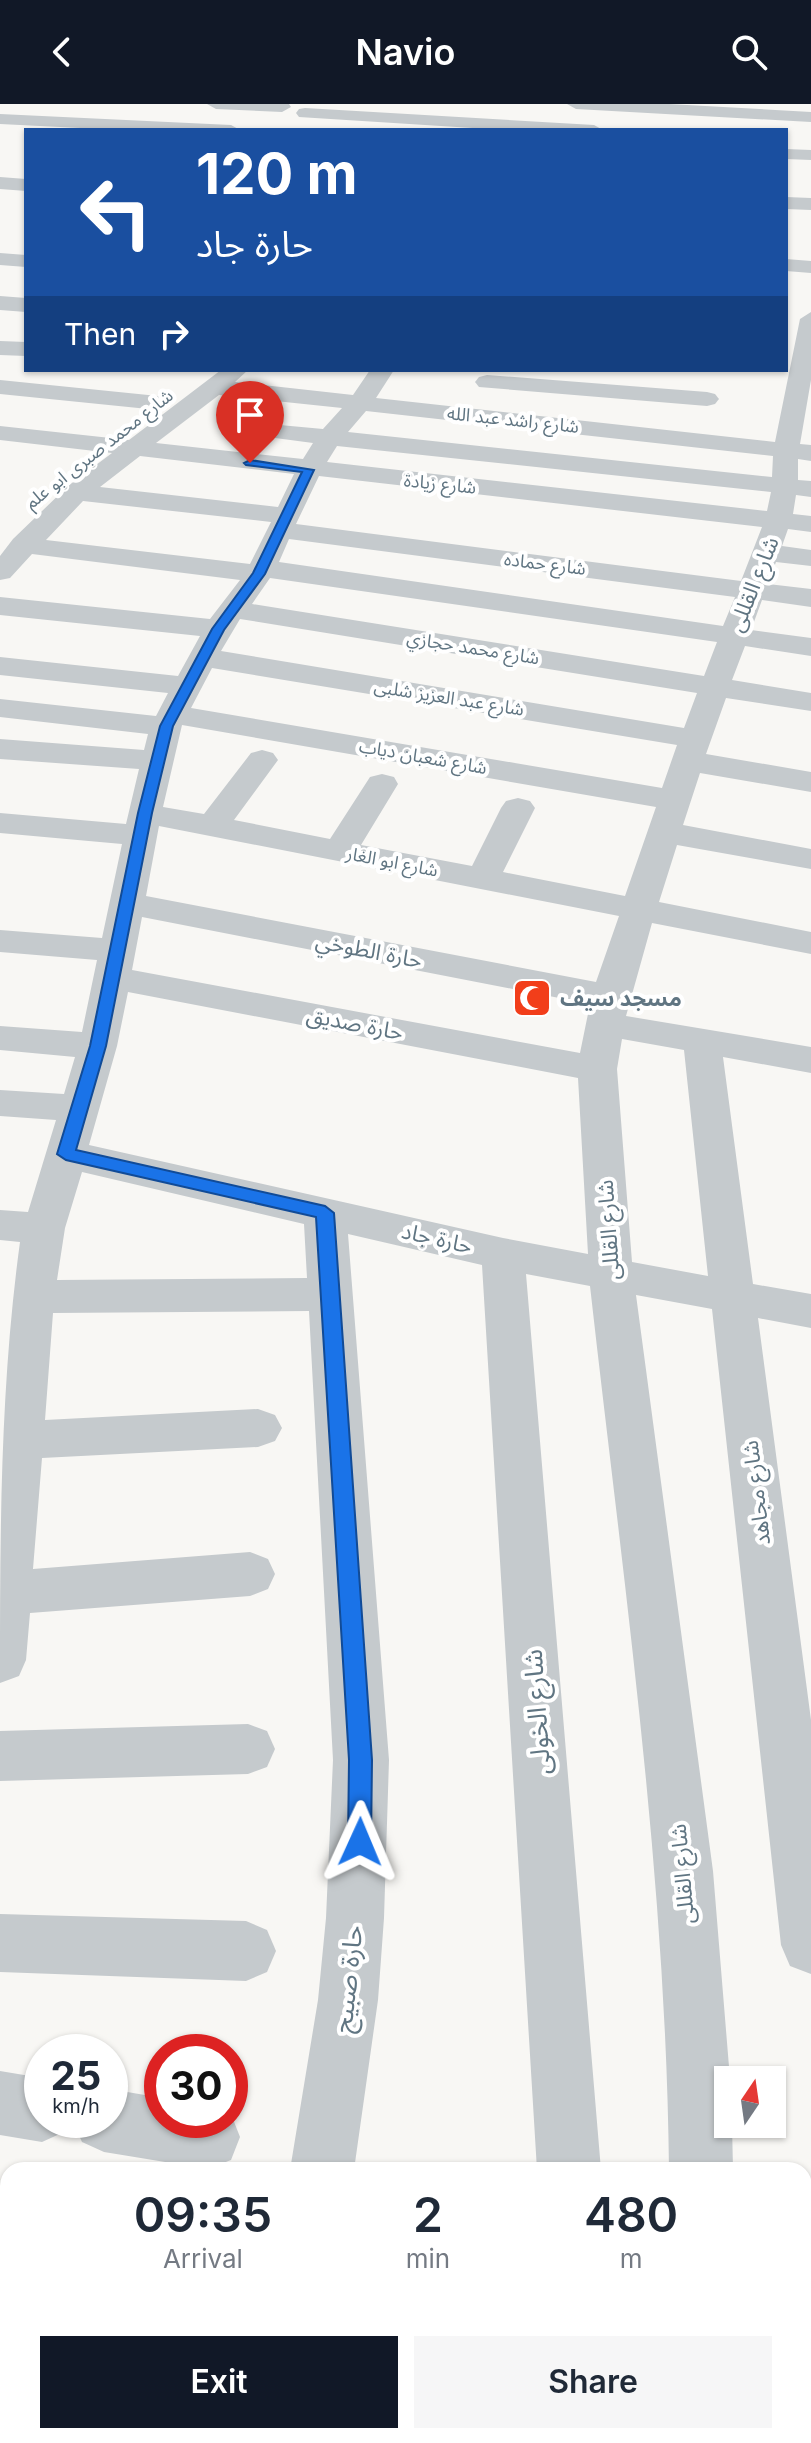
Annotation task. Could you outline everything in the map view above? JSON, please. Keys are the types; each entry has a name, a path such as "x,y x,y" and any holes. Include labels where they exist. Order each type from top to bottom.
{"street":[{"path":"216,104 292,112 560,128"},
{"path":"576,104 811,117"},
{"path":"292,112 317,128"},
{"path":"0,119 189,128"},
{"path":"788,138 811,129"},
{"path":"788,154 811,155"},
{"path":"0,183 24,185"},
{"path":"788,203 811,204"},
{"path":"788,222 811,224"},
{"path":"0,259 24,261"},
{"path":"788,265 811,267"},
{"path":"0,303 24,305"},
{"path":"0,348 24,349"},
{"name":"شارع القللى","path":"701,2162 699,2079 684,1871 611,1275 597,1069 607,1010 681,783 732,635 787,508 802,349"},
{"name":"شارع محمد صبرى ابو علم","path":"42,494 158,403 207,379 230,372"},
{"path":"250,1574 3,1623 20,1321 98,1046 143,824 190,683 260,571 309,470 329,438 360,403 381,372"},
{"path":"698,440 713,372"},
{"path":"470,415 490,376 707,399"},
{"name":"شارع راشد عبد الله","path":"207,379 360,403 698,440 787,508"},
{"name":"شارع محمد صبرى ابو علم","path":"0,572 77,492 132,449 207,379"},
{"path":"0,387 158,403"},
{"path":"269,431 787,508 811,558"},
{"name":"شارع زيادة","path":"0,433 309,470 787,508"},
{"name":"شارع حماده","path":"77,492 283,523 787,508 811,598"},
{"path":"23,545 260,571 811,647"},
{"path":"0,606 88,626 190,683"},
{"path":"0,666 190,683"},
{"path":"0,708 190,683"},
{"path":"0,749 190,683"},
{"name":"شارع محمد حجازي","path":"190,683 714,686 811,702"},
{"name":"شارع شعبان دياب","path":"190,683 681,783"},
{"name":"شارع عبد العزيز شلبى","path":"190,683 681,783"},
{"path":"213,826 262,760"},
{"path":"681,783 811,782"},
{"path":"681,783 811,859"},
{"path":"339,852 382,784"},
{"path":"482,880 518,808"},
{"name":"شارع ابو الغار","path":"0,823 213,826 811,943"},
{"name":"حارة الطوخي","path":"127,903 607,1010 702,1042 811,1060"},
{"name":"حارة صديق","path":"0,941 597,1069"},
{"path":"0,1038 98,1046"},
{"name":"شارع مجاهد","path":"702,1042 811,1945"},
{"path":"0,1103 80,1108"},
{"name":"حارة جاد","path":"66,1154 503,1254 811,1311"},
{"name":"حارة صبيح","path":"323,2162 348,2000 355,1918 361,1760 325,1213"},
{"path":"0,1225 44,1228"},
{"name":"شارع الخولى","path":"503,1254 568,2162"},
{"path":"20,1321 330,1294"},
{"path":"12,1447 258,1428"},
{"path":"0,1756 248,1749"},
{"path":"0,1943 246,1951"},
{"path":"0,2103 24,2107"}],"place":[{"name":"مسجد سيف","path":"532,998"}],"route":[{"path":"250,463 309,470 259,574 218,629 166,726 145,813 98,1046 66,1154 325,1213 361,1760 360,1842"}]}
